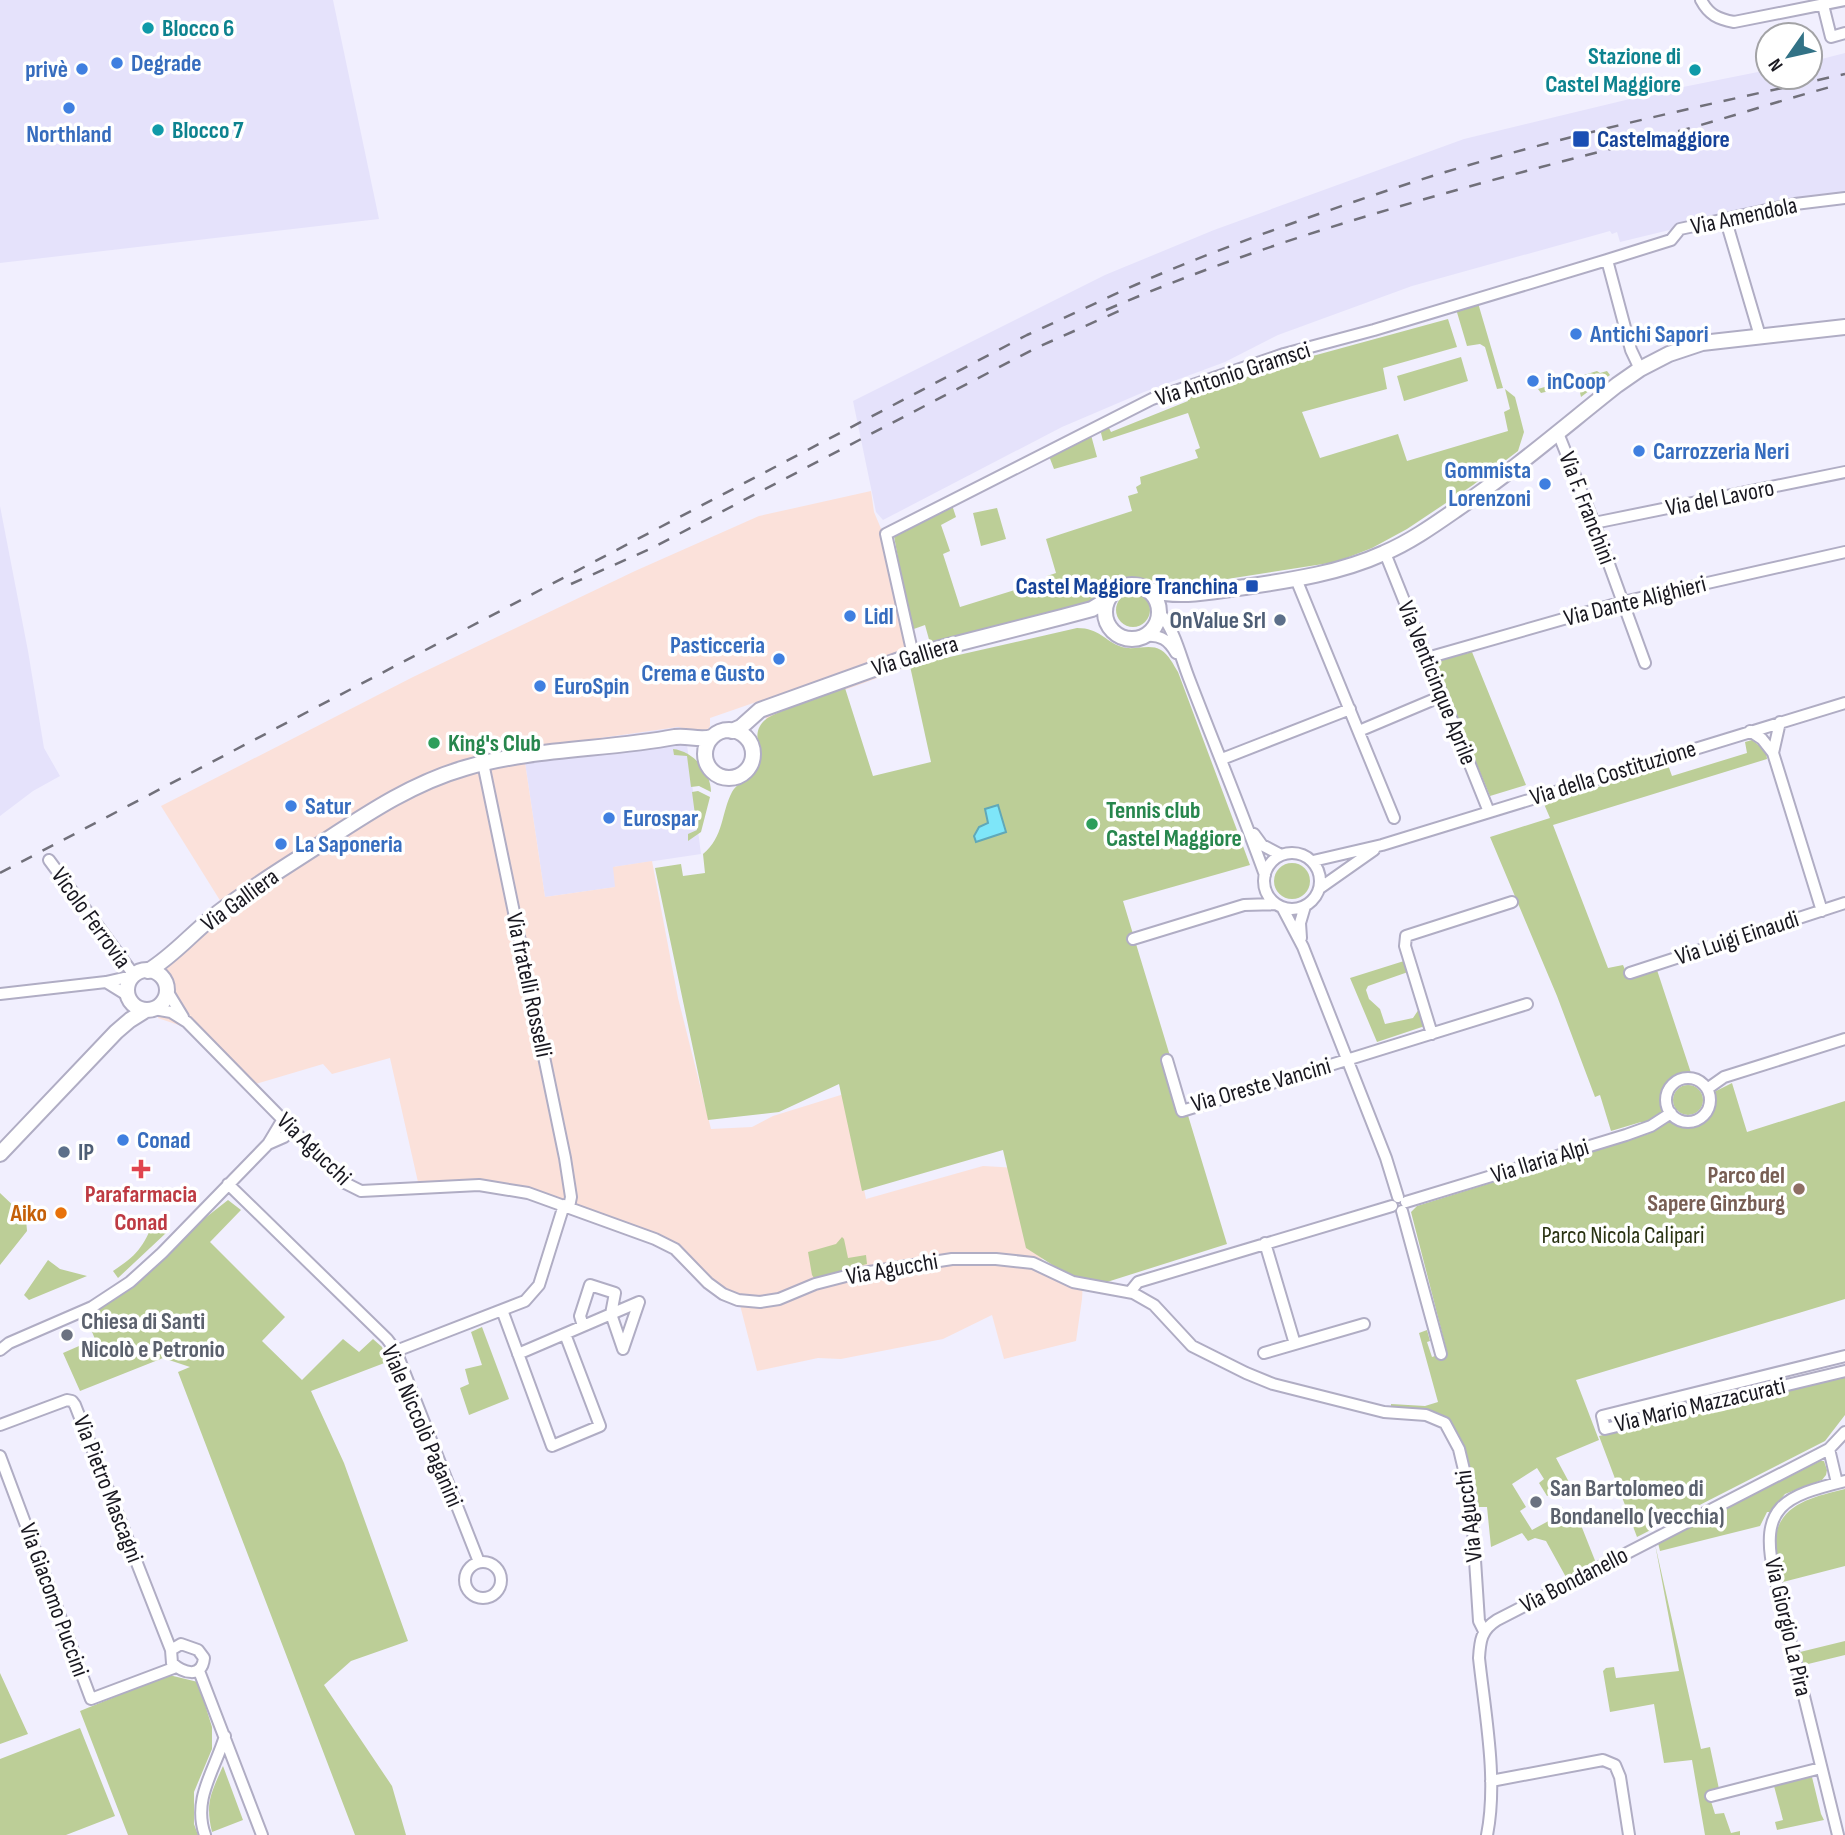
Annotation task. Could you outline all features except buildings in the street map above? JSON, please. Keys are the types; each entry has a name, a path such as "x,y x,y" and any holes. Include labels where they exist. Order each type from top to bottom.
{"main road":[{"path":"1187,595 1163,604 1154,629 1138,639 1124,638 1108,625 1105,611 1107,600 1123,585 1140,585 1162,594 1187,595 1296,579 1341,569 1404,544 1466,502 1640,369 1686,347 1718,340 1845,327"},
{"path":"1150,590 1160,610"},
{"name":"Via Galliera","path":"732,731 741,727 760,710 913,655 1062,618 1107,600"},
{"name":"Via Galliera","path":"1062,618 1089,619 1108,625"},
{"path":"749,743 742,735 732,731 720,732 712,737 705,751 706,762 711,771 730,778 740,775 748,768 752,758 749,743 753,727 771,707"},
{"name":"Via Galliera","path":"148,971 173,954 223,909 359,819 436,779 483,763 681,736 696,740 712,737"},
{"name":"Via Galliera","path":"666,740 693,748 706,762"},
{"path":"0,1154 116,1032 162,1003 167,970 173,954"},
{"path":"116,1032 128,997 127,987 133,976 148,971 159,975 166,988"},
{"path":"128,997 136,1007 150,1010"}],"street":[{"path":"1701,0 1718,19 1734,22 1845,0"},
{"path":"1823,5 1831,37 1845,33"},
{"name":"Via Amendola","path":"1607,260 1671,240 1680,229 1796,204 1845,198"},
{"path":"1729,231 1760,336"},
{"path":"1607,260 1631,350 1640,369"},
{"name":"Via Antonio Gramsci","path":"913,655 886,534 1152,399 1284,354 1374,330 1607,260"},
{"name":"Via F. Franchini","path":"1558,433 1645,663"},
{"name":"Via del Lavoro","path":"1594,523 1845,472"},
{"name":"Via Dante Alighieri","path":"1427,658 1623,602 1845,552"},
{"name":"Via Venticinque Aprile","path":"1385,553 1489,812"},
{"path":"1296,579 1394,818"},
{"path":"1160,610 1172,628 1189,680"},
{"path":"1144,636 1159,637 1171,645 1189,680 1249,828 1266,891 1279,905"},
{"path":"1359,731 1442,696"},
{"name":"Via della Costituzione","path":"1313,861 1382,845 1845,703"},
{"path":"1222,759 1350,709"},
{"path":"1773,753 1780,722"},
{"path":"1750,731 1762,739 1773,753 1822,911"},
{"name":"Via fratelli Rosselli","path":"396,1351 525,1301 540,1285 571,1197 483,763"},
{"path":"1249,828 1262,845 1281,855"},
{"name":"Via della Costituzione","path":"1320,888 1382,845"},
{"path":"1133,939 1244,905 1279,905 1290,909 1305,906 1316,897 1320,888 1320,874 1313,861 1294,853 1281,855 1270,863 1256,893 1244,905"},
{"name":"Vicolo Ferrovia","path":"49,860 133,976"},
{"path":"1432,1034 1405,946 1406,936 1512,902"},
{"name":"Via Luigi Einaudi","path":"1630,973 1845,903"},
{"name":"Via Oreste Vancini","path":"1279,905 1303,947 1386,1158 1441,1354"},
{"name":"Via Oreste Vancini","path":"1303,947 1300,923 1305,906"},
{"path":"4,994 106,982 133,976"},
{"path":"106,982 128,997"},
{"path":"166,988 187,1022"},
{"path":"1348,1060 1527,1004"},
{"path":"150,1010 171,1012 187,1022"},
{"name":"Via Agucchi","path":"187,1022 345,1183 361,1191 479,1185 528,1193 566,1205 675,1249 708,1283 723,1294 738,1300 760,1302 779,1299 816,1284 850,1275 952,1259 996,1259 1033,1263 1073,1282 1130,1292 1146,1299 1192,1346 1273,1384 1384,1412 1426,1415 1445,1423 1453,1434 1466,1468 1471,1499 1479,1621 1484,1631"},
{"path":"1707,1089 1724,1077 1845,1039"},
{"name":"Via Oreste Vancini","path":"1167,1060 1182,1111 1348,1060"},
{"path":"1692,1079 1707,1089 1710,1104 1702,1118 1689,1122 1676,1118 1671,1113 1668,1108 1668,1094 1675,1083 1692,1079"},
{"name":"Via Ilaria Alpi","path":"1130,1292 1138,1282 1626,1135 1651,1126 1671,1113"},
{"path":"3,1346 92,1307 114,1294 162,1253 268,1144 283,1119"},
{"path":"268,1144 285,1137 292,1129"},
{"name":"Viale Niccolò Paganini","path":"228,1184 387,1339 396,1351 479,1562"},
{"path":"1265,1243 1295,1344"},
{"path":"518,1354 611,1314 615,1293 590,1285 580,1316 583,1326"},
{"path":"502,1310 552,1446 600,1426 565,1334"},
{"path":"1264,1353 1364,1324"},
{"name":"Via Mario Mazzacurati","path":"1845,1356 1602,1416 1605,1429 1845,1371"},
{"name":"Via Pietro Mascagni","path":"0,1425 67,1400 75,1405 171,1650 170,1659 176,1667"},
{"name":"Via Bondanello","path":"1484,1631 1497,1620 1829,1448 1845,1432"},
{"name":"Via Giorgio La Pira","path":"1829,1448 1841,1482 1805,1492 1788,1501 1774,1518 1768,1539 1774,1574 1838,1835"},
{"name":"Via Giacomo Puccini","path":"0,1456 91,1699 176,1667"},
{"path":"1484,1631 1479,1645 1479,1658 1491,1781 1491,1816 1487,1835"},
{"path":"171,1650 181,1644 198,1650 204,1658 204,1665 199,1671 189,1673 176,1667"},
{"path":"199,1671 262,1835"},
{"path":"205,1835 201,1819 202,1793 225,1736"},
{"path":"1491,1781 1603,1760 1615,1765 1620,1777 1629,1835"},
{"path":"1711,1796 1821,1768"}],"shaded area":[{"path":"0,0 333,0 379,219 0,263"},
{"path":"1845,53 1845,192 1814,195 1620,242 1617,232 1612,234 1610,231 1412,286 1278,335 1225,362 1144,392 1062,427 883,520 876,512 853,401 1105,275 1214,230 1464,139 1663,91 1754,73 1754,91 1824,91 1824,58"},
{"path":"871,491 910,666 766,719 762,700 710,718 707,731 700,733 678,727 523,749 545,897 615,887 613,867 652,861 678,998 711,1129 752,1127 773,1116 844,1094 866,1199 983,1166 1020,1168 1036,1246 1044,1263 1083,1282 1082,1299 1076,1341 1004,1359 992,1315 943,1339 841,1359 818,1358 757,1371 740,1305 659,1240 549,1202 495,1188 420,1191 390,1058 332,1074 323,1064 249,1086 187,1028 158,1018 160,988 166,969 189,941 226,910 161,806 413,677 635,571 759,516"},
{"path":"0,506 44,748 60,776 33,791 0,816"},
{"path":"679,727 685,729 701,854 614,867 616,887 545,897 523,749"}],"green space":[{"path":"1478,303 1503,388 1497,389 1485,347 1480,344 1467,346 1456,309"},
{"path":"1448,319 1457,347 1383,368 1387,389 1302,412 1320,458 1398,434 1407,461 1508,431 1504,412 1510,409 1505,389 1515,397 1524,432 1518,451 1407,529 1372,548 1336,562 1208,582 1205,586 1163,589 1144,579 1124,579 1114,584 1097,601 930,643 925,625 911,630 894,536 952,505 956,517 941,525 950,551 943,554 960,607 1047,580 1047,576 1056,573 1046,539 1132,511 1128,496 1138,493 1136,487 1141,484 1140,477 1198,458 1195,450 1200,448 1188,413 1103,441 1103,428 1108,426 1111,432 1188,401 1186,394 1201,388 1202,393 1266,370 1264,365 1285,359 1287,363"},
{"path":"1461,357 1468,381 1404,401 1397,376"},
{"path":"1597,371 1607,371 1610,375 1581,397 1578,384 1541,393 1538,389"},
{"path":"1091,435 1097,457 1054,469 1049,456"},
{"path":"997,508 1006,539 981,546 973,513"},
{"path":"1133,593 1145,598 1150,610 1145,622 1133,627 1121,622 1116,610 1121,598"},
{"path":"1077,628 1097,632 1122,647 1156,648 1169,657 1178,672 1250,865 1123,901 1227,1244 1107,1282 1085,1280 1065,1273 1026,1248 1003,1150 862,1191 839,1084 779,1112 708,1120 655,868 681,864 683,876 705,873 703,854 719,832 732,792 757,766 758,729 771,716 845,688 873,776 931,762 910,666"},
{"path":"1472,652 1526,785 1490,796 1434,662"},
{"path":"1752,740 1766,751 1767,759 1553,825 1608,968 1623,965 1629,979 1657,970 1692,1076 1679,1078 1669,1086 1664,1097 1666,1110 1644,1123 1611,1131 1600,1095 1595,1097 1557,996 1490,837 1550,818 1544,804 1668,765 1672,776 1747,753 1745,742"},
{"path":"673,749 687,754 700,764 708,777 711,792 699,786 691,787 687,756 674,755"},
{"path":"698,791 710,797 701,832 688,841 688,834 697,830 692,792"},
{"path":"1292,863 1305,868 1310,881 1305,894 1292,899 1279,894 1274,881 1279,868"},
{"path":"1404,961 1408,972 1368,986 1366,990 1369,999 1380,1009 1385,1024 1413,1018 1419,1009 1425,1026 1377,1042 1350,978"},
{"name":"Parco Nicola Calipari","path":"1732,1083 1747,1132 1845,1101 1845,1299 1576,1380 1599,1440 1556,1458 1570,1484 1547,1496 1539,1483 1544,1479 1537,1468 1512,1484 1526,1507 1520,1511 1532,1530 1554,1518 1551,1512 1562,1507 1567,1519 1577,1515 1596,1563 1567,1579 1546,1541 1535,1538 1528,1541 1522,1533 1491,1547 1487,1507 1477,1507 1466,1453 1454,1428 1436,1413 1391,1408 1391,1404 1425,1406 1438,1402 1419,1333 1427,1330 1430,1341 1427,1342 1432,1357 1447,1352 1411,1212 1417,1206 1648,1134 1671,1119 1688,1125 1696,1124 1711,1110 1714,1092"},
{"path":"1688,1085 1699,1089 1703,1100 1699,1111 1688,1115 1677,1111 1673,1100 1677,1089"},
{"path":"0,1193 20,1212 25,1206 27,1231 0,1265"},
{"path":"228,1200 241,1210 210,1242 285,1317 262,1341 302,1380 343,1339 359,1352 373,1339 382,1347 387,1362 311,1391 344,1463 408,1641 351,1661 324,1685 392,1786 406,1835 355,1835 178,1372 190,1367 163,1358 80,1391 63,1353 95,1339 85,1315 122,1294 155,1267 195,1226"},
{"path":"154,1220 166,1233 118,1278 113,1271 138,1250"},
{"path":"842,1237 848,1258 866,1255 867,1264 814,1278 808,1252 836,1244"},
{"path":"48,1260 60,1269 87,1276 29,1300 24,1295"},
{"path":"482,1327 509,1399 469,1415 460,1388 469,1384 465,1369 482,1365 471,1332"},
{"path":"1845,1376 1845,1415 1825,1441 1637,1537 1599,1436"},
{"path":"1824,1461 1827,1470 1822,1480 1785,1494 1770,1512 1767,1512 1760,1526 1660,1551 1658,1543"},
{"path":"1845,1489 1845,1566 1783,1582 1775,1544 1782,1520 1798,1504"},
{"path":"1655,1544 1701,1749 1710,1747 1719,1789 1708,1792 1715,1814 1724,1813 1731,1833 1740,1831 1740,1835 1705,1835 1692,1760 1664,1763 1654,1704 1610,1712 1603,1671 1606,1668 1614,1667 1616,1678 1679,1671"},
{"path":"1845,1641 1845,1655 1804,1665 1800,1652"},
{"path":"0,1673 28,1734 0,1744"},
{"path":"169,1675 198,1682 212,1727 212,1749 194,1792 194,1824 198,1835 128,1835 80,1711"},
{"path":"80,1728 115,1816 66,1835 0,1835 0,1759"},
{"path":"223,1766 243,1820 212,1832 210,1798"},
{"path":"1812,1777 1824,1820 1777,1830 1775,1822 1783,1820 1774,1786"}],"water":[{"path":"998,805 1006,832 976,842 974,836 979,827 988,823 985,809"}],"railway":[{"path":"0,873 1027,335 1158,275 1322,213 1493,158 1551,142 1845,74"},
{"path":"1106,310 1174,282 1312,233 1838,85"},
{"path":"571,584 650,549 1036,348 1119,311"}],"place":[{"name":"Blocco 6","path":"148,28"},
{"name":"Degrade","path":"117,63"},
{"name":"privè","path":"82,69"},
{"name":"Stazione di Castel Maggiore","path":"1695,70"},
{"name":"Northland","path":"69,108"},
{"name":"Blocco 7","path":"158,130"},
{"name":"Castelmaggiore","path":"1581,139"},
{"name":"Antichi Sapori","path":"1576,334"},
{"name":"inCoop","path":"1533,381"},
{"name":"Carrozzeria Neri","path":"1639,451"},
{"name":"Gommista Lorenzoni","path":"1545,484"},
{"name":"Castel Maggiore Tranchina","path":"1252,586"},
{"name":"Lidl","path":"850,616"},
{"name":"OnValue Srl","path":"1280,620"},
{"name":"Pasticceria Crema e Gusto","path":"779,659"},
{"name":"EuroSpin","path":"540,686"},
{"name":"King's Club","path":"434,743"},
{"name":"Satur","path":"291,806"},
{"name":"Eurospar","path":"609,818"},
{"name":"Tennis club Castel Maggiore","path":"1092,824"},
{"name":"La Saponeria","path":"281,844"},
{"name":"Conad","path":"123,1140"},
{"name":"IP","path":"64,1152"},
{"name":"Parafarmacia Conad","path":"141,1169"},
{"name":"Parco del Sapere Ginzburg","path":"1799,1189"},
{"name":"Aiko","path":"61,1213"},
{"name":"Chiesa di Santi Nicolò e Petronio","path":"67,1335"},
{"name":"San Bartolomeo di Bondanello (vecchia)","path":"1536,1502"}]}
